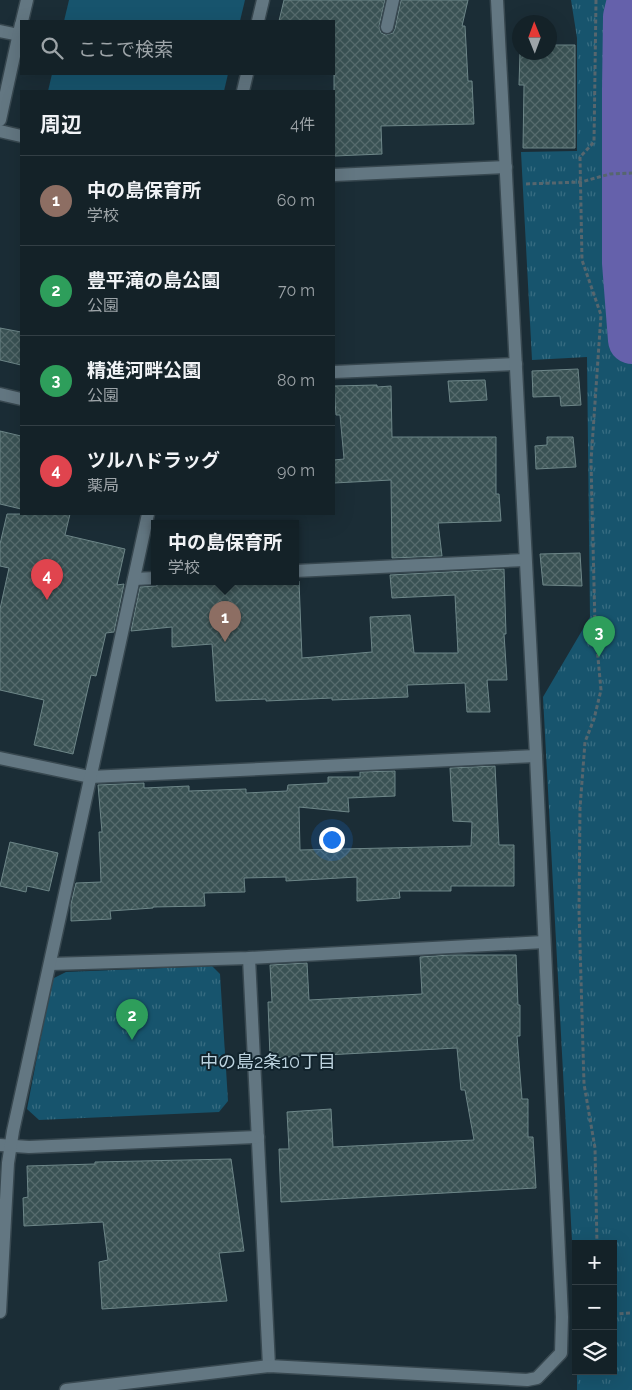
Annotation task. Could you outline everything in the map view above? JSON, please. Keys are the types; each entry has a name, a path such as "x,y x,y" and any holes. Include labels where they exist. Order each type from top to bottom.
{"street":[{"path":"23,20 27,0"},
{"path":"258,20 263,0"},
{"path":"387,27 393,0"},
{"path":"66,1390 269,1366 527,1380 537,1378 561,1354 562,1317 536,756 498,0"},
{"path":"0,31 20,27"},
{"path":"0,120 20,31"},
{"path":"243,90 246,75"},
{"path":"0,131 20,136"},
{"path":"335,175 506,167"},
{"path":"335,372 516,364"},
{"path":"0,394 20,399"},
{"path":"0,1312 5,1146 50,964 148,515"},
{"path":"299,571 525,560"},
{"path":"134,579 151,578"},
{"path":"0,758 90,777 536,756"},
{"path":"50,964 249,958 544,942"},
{"path":"249,958 269,1366"},
{"path":"5,1146 29,1147 258,1137"}],"path":[{"path":"596,0 594,142 580,157 582,260 601,315 591,460 595,626 601,690 594,719 585,742 580,808 580,901 584,1084 595,1148 598,1240"},
{"path":"520,184 581,182 610,174 632,173"},
{"path":"617,1314 632,1313"}],"green space":[{"path":"69,0 245,0 240,20 64,20"},
{"path":"571,0 632,0 632,1390 577,1390 577,1375 617,1375 617,1240 572,1241 543,697 590,617 587,357 532,360 521,152 577,151 577,38"},
{"path":"52,75 228,75 224,90 48,90"},
{"path":"212,966 220,974 228,1101 219,1112 39,1120 27,1109 52,979 66,972"}],"building":[{"path":"284,0 385,0 379,26 381,33 386,35 393,33 395,29 401,0 468,0 462,26 465,26 468,81 472,81 474,124 381,126 382,154 335,156 335,20 279,20"},
{"path":"557,45 575,45 575,148 523,148 524,85 519,85 520,60 557,60"},
{"path":"0,328 20,332 20,365 0,360"},
{"path":"578,369 581,405 561,406 560,396 533,397 532,371"},
{"path":"485,380 487,400 450,402 448,381"},
{"path":"335,386 391,386 392,437 496,437 496,494 499,494 501,521 438,523 442,556 392,558 391,480 335,483 335,460 344,459 340,415 336,415"},
{"path":"0,431 20,436 20,509 0,504"},
{"path":"547,437 573,437 576,467 536,469 535,446 547,445"},
{"path":"7,514 70,515 65,535 125,549 117,585 124,584 114,632 106,633 96,676 91,675 73,754 34,745 44,700 0,690 0,609 9,568 0,566 0,544"},
{"path":"580,553 582,586 543,585 540,554"},
{"path":"504,569 506,634 504,634 507,680 487,680 490,712 467,712 465,683 407,685 408,697 216,701 212,644 172,647 172,627 131,631 140,587 158,585 299,585 299,581 302,658 372,652 370,617 410,615 414,653 458,653 455,595 392,598 390,575"},
{"path":"495,766 499,845 514,845 514,886 451,886 451,891 399,891 400,898 357,901 357,877 286,881 286,877 244,878 245,892 204,893 205,906 153,907 110,911 111,919 71,921 71,904 76,883 101,882 99,832 102,832 98,785 144,783 144,788 189,786 189,791 246,789 246,793 287,791 288,785 328,783 328,777 360,777 360,772 395,771 395,796 348,798 349,812 299,807 300,850 471,846 472,822 453,821 450,768"},
{"path":"10,842 58,853 49,891 27,886 26,892 0,886"},
{"path":"516,955 518,1005 520,1005 520,1036 517,1036 522,1099 528,1099 528,1137 533,1137 536,1188 281,1202 279,1149 289,1149 287,1112 331,1109 333,1147 474,1140 465,1090 461,1090 457,1048 270,1058 268,1002 272,1002 270,965 307,963 309,1000 422,994 420,957"},
{"path":"231,1159 244,1251 219,1253 227,1301 102,1309 99,1262 108,1260 103,1222 24,1226 23,1198 28,1197 27,1166 95,1164 95,1162"}],"waterway":[{"path":"631,0 627,17 626,263 632,340"}],"place":[{"name":"ツルハドラッグ","path":"47,600"},
{"name":"中の島保育所","path":"225,642"},
{"name":"精進河畔公園","path":"599,657"},
{"name":"豊平滝の島公園","path":"132,1040"}],"district":[{"name":"中の島2条10丁目","path":"268,1062"}]}
